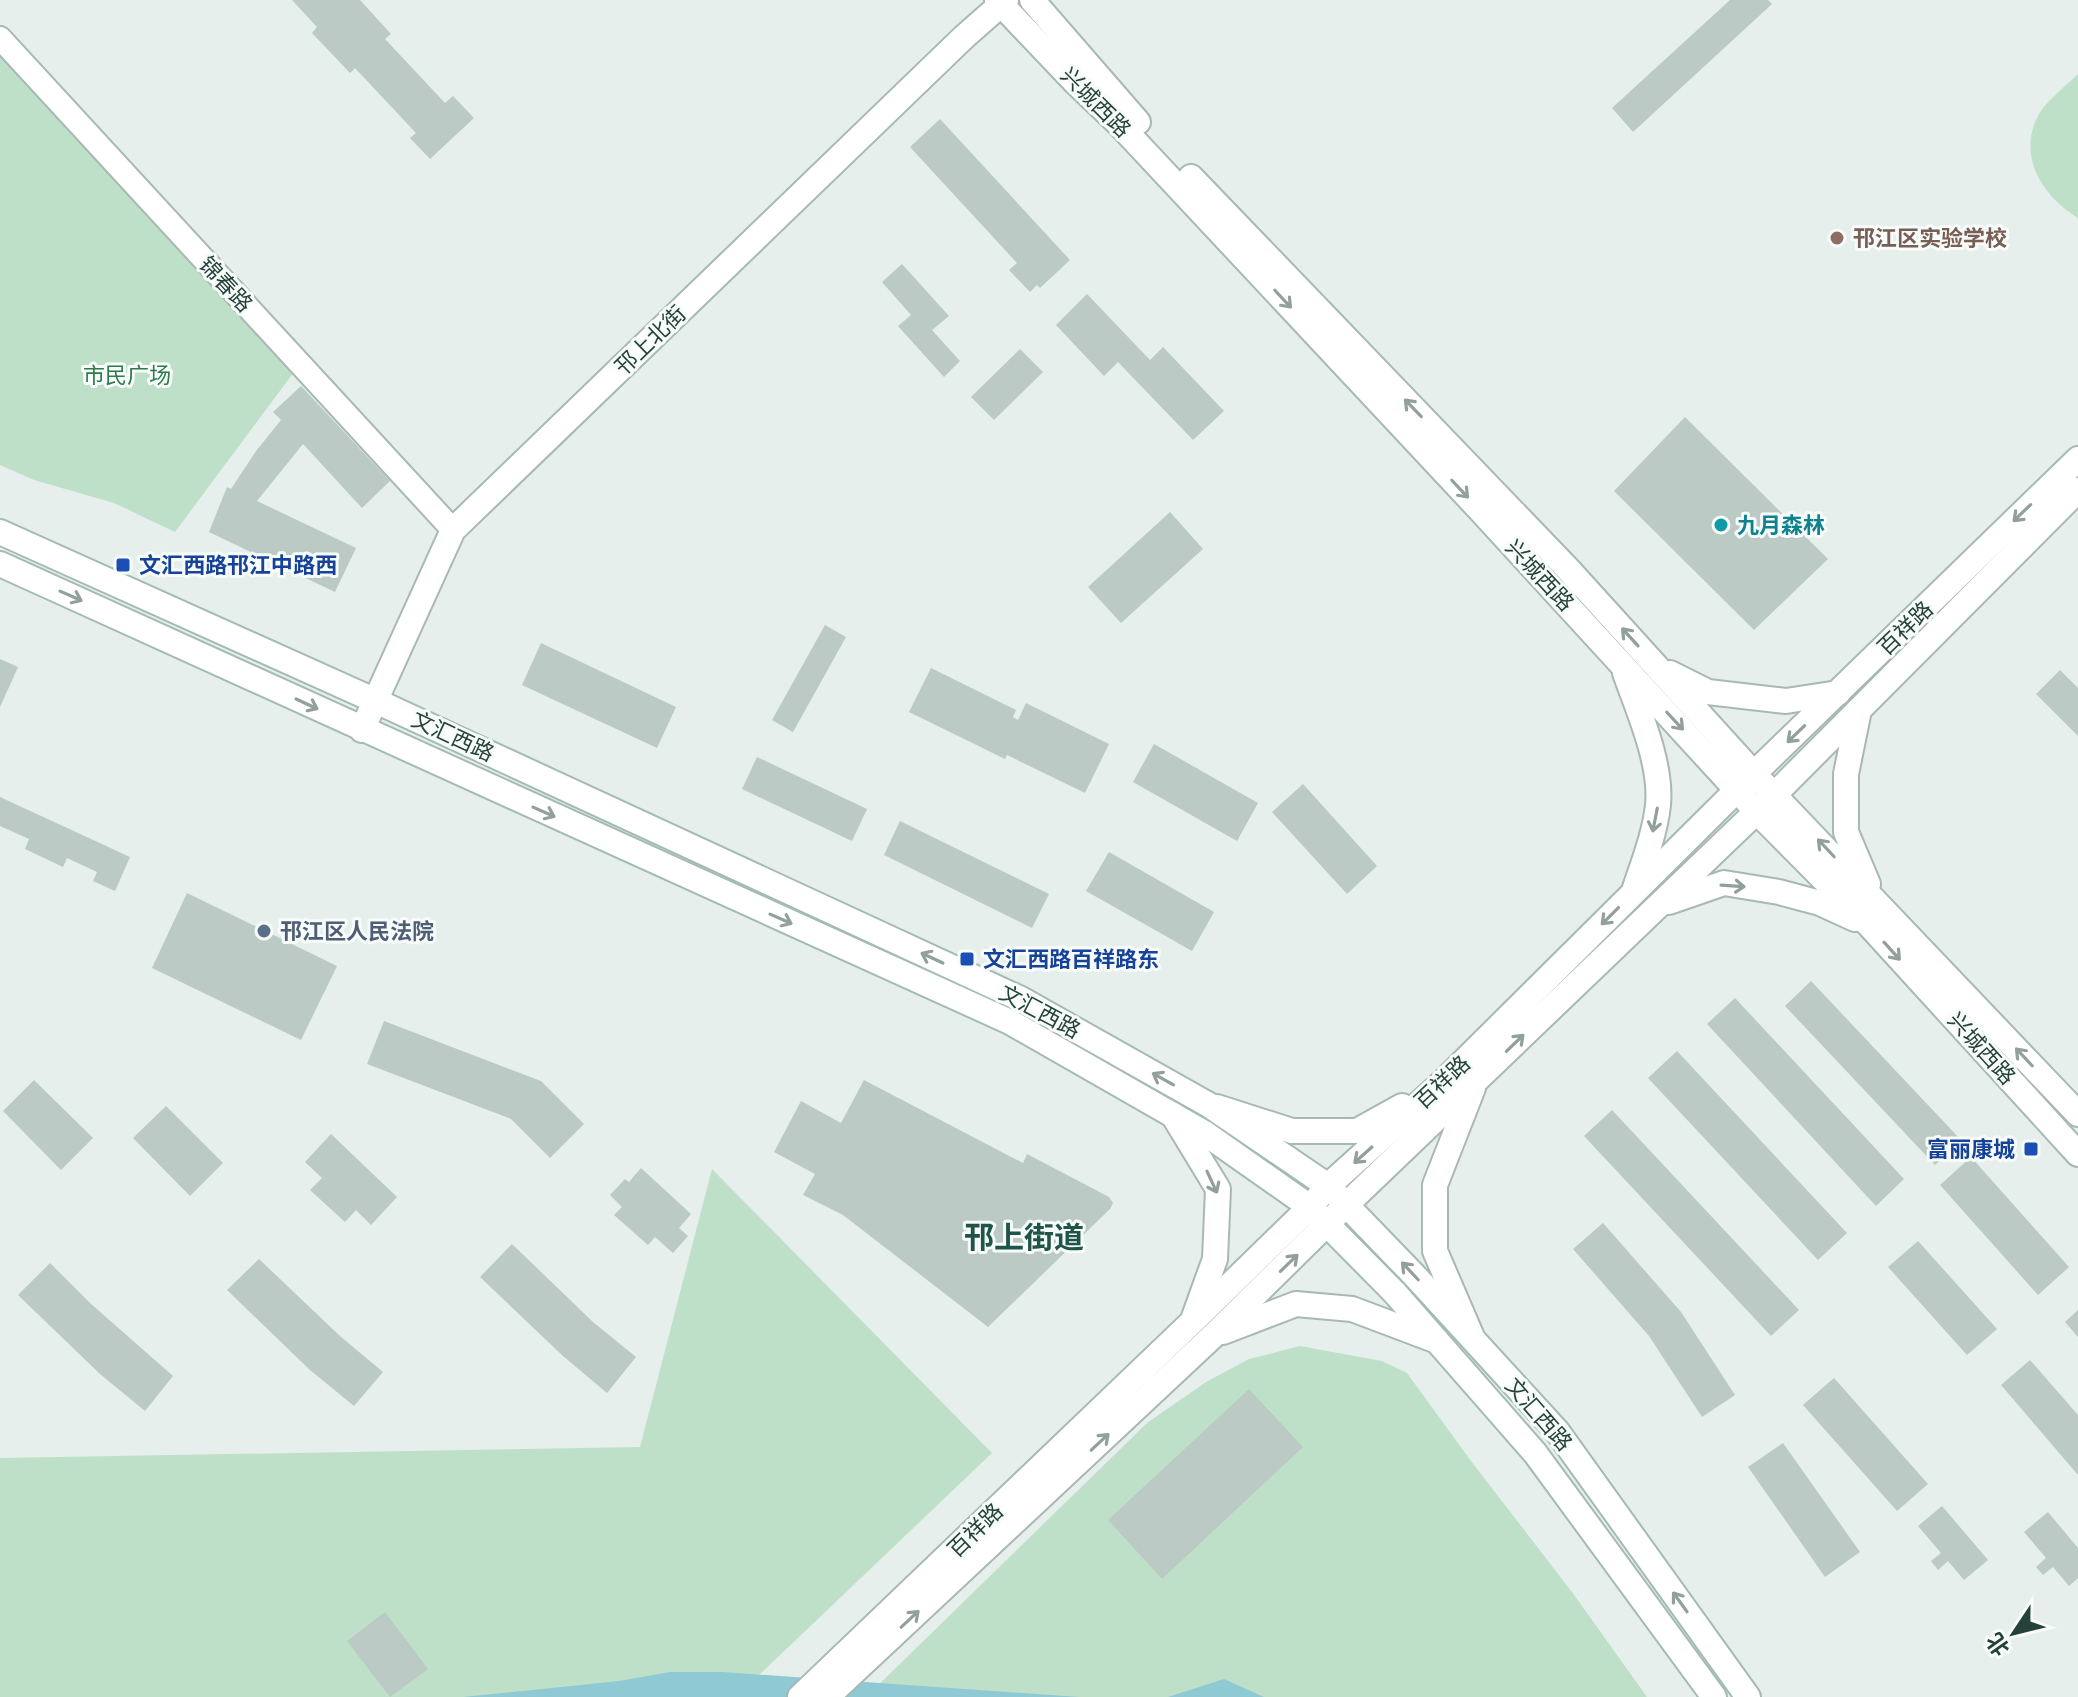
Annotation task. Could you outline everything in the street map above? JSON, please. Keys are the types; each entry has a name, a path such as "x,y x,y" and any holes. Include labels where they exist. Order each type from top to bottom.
{"street":[{"name":"兴城西路","path":"1032,0 1133,117 1557,557 1656,666 1746,782 1757,812 1869,925 2078,1154"},
{"name":"兴城西路","path":"1001,2 1075,82 1118,123 1621,664 1746,782 1775,794 2078,1114"},
{"name":"邗上北街","path":"362,730 453,530 1001,2"},
{"name":"锦春路","path":"0,38 453,530"},
{"name":"百祥路","path":"827,1697 841,1671 1328,1186 1442,1083 2078,459"},
{"name":"百祥路","path":"800,1697 841,1671 1213,1336 1757,812 2078,490"},
{"name":"文汇西路","path":"0,532 376,701 1021,999 1209,1105 1328,1186 1557,1431 1748,1697"},
{"name":"文汇西路","path":"0,564 1010,1022 1206,1134 1310,1207 1395,1293 1535,1453 1714,1697"},
{"path":"1621,664 1652,749 1658,803 1650,843 1633,893"},
{"path":"1656,666 1708,692 1786,701 1838,693"},
{"path":"1859,710 1846,774 1846,832 1873,898"},
{"path":"1659,906 1724,883 1779,892 1820,903 1869,925"},
{"path":"1473,1339 1435,1251 1435,1185 1475,1081"},
{"path":"1209,1105 1292,1131 1357,1131 1442,1083"},
{"path":"1173,1115 1218,1189 1215,1259 1193,1321"},
{"path":"1213,1336 1296,1304 1352,1309 1437,1341"}],"green space":[{"name":"市民广场","path":"0,56 297,368 175,532 114,503 34,480 0,465"},
{"path":"2078,74 2078,218 2053,198 2044,186 2036,173 2030,144 2039,114"},
{"path":"712,1169 992,1453 736,1697 0,1697 0,1458 640,1447"},
{"path":"1300,1346 1382,1361 1407,1373 1647,1697 866,1697 1147,1423 1206,1382 1249,1359"}],"water":[{"path":"670,1672 723,1672 1079,1697 463,1697 619,1681"},
{"path":"1224,1679 1264,1697 1168,1697"}],"building":[{"path":"292,0 360,0 391,34 385,39 445,103 453,96 474,118 430,159 410,138 416,133 355,68 350,73 312,33 317,27"},
{"path":"1730,0 1768,0 1772,4 1633,132 1612,108"},
{"path":"940,119 1070,260 1040,288 1037,285 1030,292 1009,270 1017,263 910,147"},
{"path":"902,264 949,316 932,330 960,361 944,377 898,326 911,315 882,282"},
{"path":"1087,294 1150,360 1163,347 1224,411 1193,440 1118,362 1104,376 1056,325"},
{"path":"1020,349 1043,372 994,420 971,397"},
{"path":"301,386 390,481 362,508 303,444 257,501 356,548 335,592 209,532 227,487 231,489 281,420 273,412"},
{"name":"九月森林","path":"1685,417 1828,559 1754,630 1614,491"},
{"path":"1170,512 1203,549 1121,623 1088,587"},
{"path":"825,625 846,637 793,732 772,720"},
{"path":"541,643 676,707 657,748 522,685"},
{"path":"0,659 18,667 0,707"},
{"path":"931,668 1016,710 1013,717 1018,720 1026,703 1109,744 1085,793 1007,755 1005,759 909,712"},
{"path":"2060,670 2078,688 2078,736 2036,694"},
{"path":"1154,744 1258,803 1237,841 1133,782"},
{"path":"757,757 867,809 852,841 742,789"},
{"path":"1303,784 1377,866 1347,894 1272,812"},
{"path":"0,797 130,857 115,891 93,881 97,872 67,858 63,867 25,849 29,839 0,826"},
{"path":"900,821 1049,894 1032,928 884,855"},
{"path":"1109,852 1214,912 1192,951 1086,891"},
{"path":"187,893 337,966 301,1040 152,968"},
{"path":"1811,981 1961,1140 1935,1165 1785,1006"},
{"path":"1735,998 1904,1179 1876,1206 1707,1024"},
{"path":"384,1021 541,1081 584,1124 550,1158 511,1119 367,1064"},
{"path":"1677,1051 1847,1233 1818,1260 1648,1078"},
{"path":"34,1080 93,1138 61,1170 3,1111"},
{"path":"864,1080 1023,1163 1027,1154 1109,1197 1113,1203 1110,1209 988,1327 843,1215 803,1195 815,1174 774,1152 801,1101 841,1123"},
{"path":"166,1106 223,1163 190,1196 133,1138"},
{"path":"1612,1110 1799,1310 1771,1336 1584,1136"},
{"path":"331,1134 397,1197 371,1225 356,1210 345,1222 310,1190 322,1178 305,1162"},
{"path":"1971,1157 2069,1267 2038,1295 1940,1185"},
{"path":"641,1168 691,1214 679,1228 688,1236 673,1253 655,1237 648,1245 614,1215 622,1207 610,1195 625,1179 629,1182"},
{"path":"1603,1223 1681,1312 1735,1395 1702,1417 1649,1336 1573,1249"},
{"path":"1918,1241 1997,1329 1967,1355 1888,1267"},
{"path":"512,1244 593,1322 636,1357 607,1393 480,1277"},
{"path":"259,1259 383,1372 354,1406 310,1370 227,1290"},
{"path":"50,1263 173,1376 145,1411 100,1374 18,1295"},
{"path":"2078,1310 2078,1337 2065,1322"},
{"path":"2030,1360 2078,1415 2078,1475 2001,1385"},
{"path":"1834,1378 1928,1484 1897,1511 1803,1405"},
{"path":"1249,1389 1303,1447 1162,1579 1108,1520"},
{"path":"1783,1443 1860,1552 1825,1577 1748,1467"},
{"path":"1942,1506 1988,1560 1964,1580 1948,1561 1938,1570 1931,1561 1941,1553 1918,1526"},
{"path":"2048,1512 2078,1548 2078,1578 2069,1586 2053,1567 2043,1575 2036,1567 2046,1558 2024,1532"},
{"path":"385,1612 428,1669 390,1697 347,1641"}],"place":[{"name":"邗江区实验学校","path":"1837,238"},
{"name":"九月森林","path":"1721,525"},
{"name":"文汇西路邗江中路西","path":"123,565"},
{"name":"邗江区人民法院","path":"264,931"},
{"name":"文汇西路百祥路东","path":"967,959"},
{"name":"富丽康城","path":"2031,1149"}],"district":[{"name":"邗上街道","path":"1024,1236"}]}
